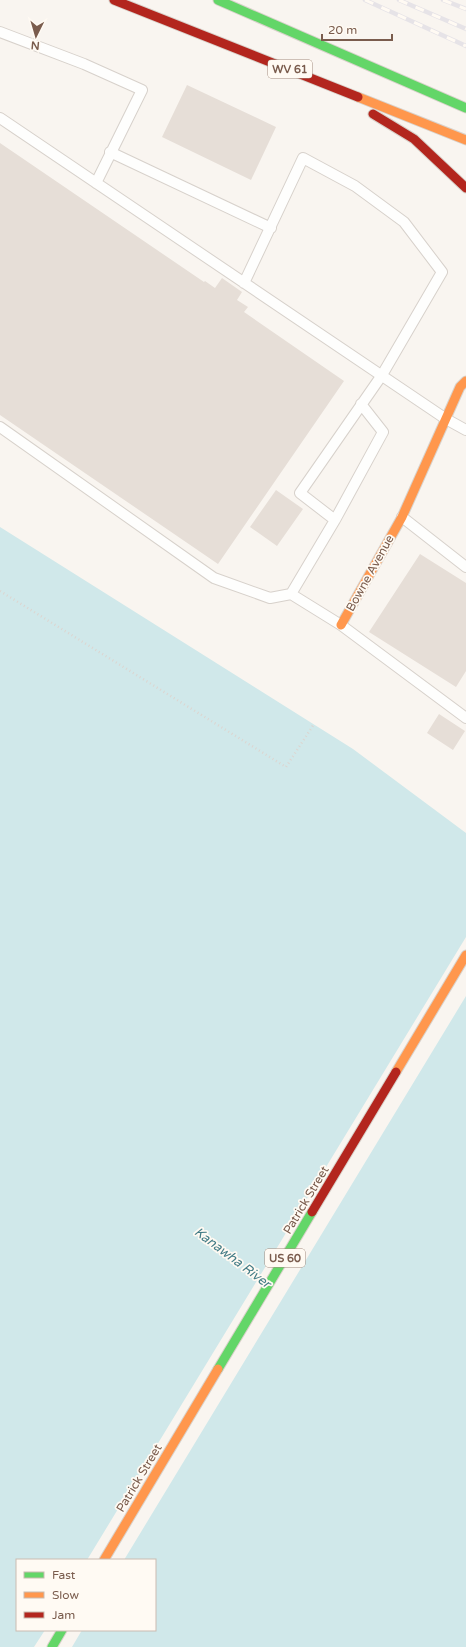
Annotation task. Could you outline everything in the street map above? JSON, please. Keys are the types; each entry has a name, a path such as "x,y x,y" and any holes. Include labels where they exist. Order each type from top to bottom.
{"main road":[{"name":"WV 61","path":"114,0 307,75 466,140"},
{"name":"WV 61","path":"218,0 466,108"},
{"path":"307,75 352,104 385,120 414,139 466,188"},
{"name":"Bowne Avenue","path":"341,624 402,517 460,387 466,381"},
{"name":"Patrick Street","path":"105,1559 466,955"},
{"path":"52,1647 61,1631"}],"lane":[{"path":"0,32 84,64 142,90 96,183"},
{"path":"0,118 446,419 466,430"},
{"path":"110,152 271,228"},
{"path":"244,283 303,158 355,186 404,222 442,272 382,375 300,493 335,520"},
{"path":"291,594 335,520 383,432 361,404"},
{"path":"0,427 214,578 270,598 291,594 341,624"},
{"path":"402,517 466,567"},
{"name":"Bowne Avenue","path":"341,624 466,718"}],"path":[{"path":"0,591 286,767 314,724"}],"water":[{"name":"Kanawha River","path":"0,527 353,749 466,833 466,1647 0,1647"}],"pier":[{"path":"466,937 466,996 125,1559 88,1559"},
{"path":"44,1631 81,1631 72,1647 34,1647"}],"building":[{"path":"187,85 276,127 251,180 162,137"},
{"path":"0,143 204,282 205,281 215,288 222,278 242,292 237,300 248,307 244,312 344,381 218,564 0,415"},
{"path":"276,490 303,509 277,546 250,527"},
{"path":"420,554 466,583 466,671 456,687 369,632"},
{"path":"439,714 465,731 453,750 427,733"}],"railway":[{"path":"365,0 466,46"},
{"path":"399,0 466,29"},
{"path":"443,0 466,9"}],"traffic: fast":[{"path":"218,0 466,108"},
{"path":"218,1369 312,1212"},
{"path":"52,1647 61,1631"}],"traffic: slow":[{"path":"358,97 466,140"},
{"path":"341,625 402,517 460,387 466,381"},
{"path":"396,1072 466,955"},
{"path":"105,1559 218,1369"}],"traffic: jam":[{"path":"114,0 358,97"},
{"path":"373,114 414,139 466,188"},
{"path":"312,1212 396,1072"}]}
